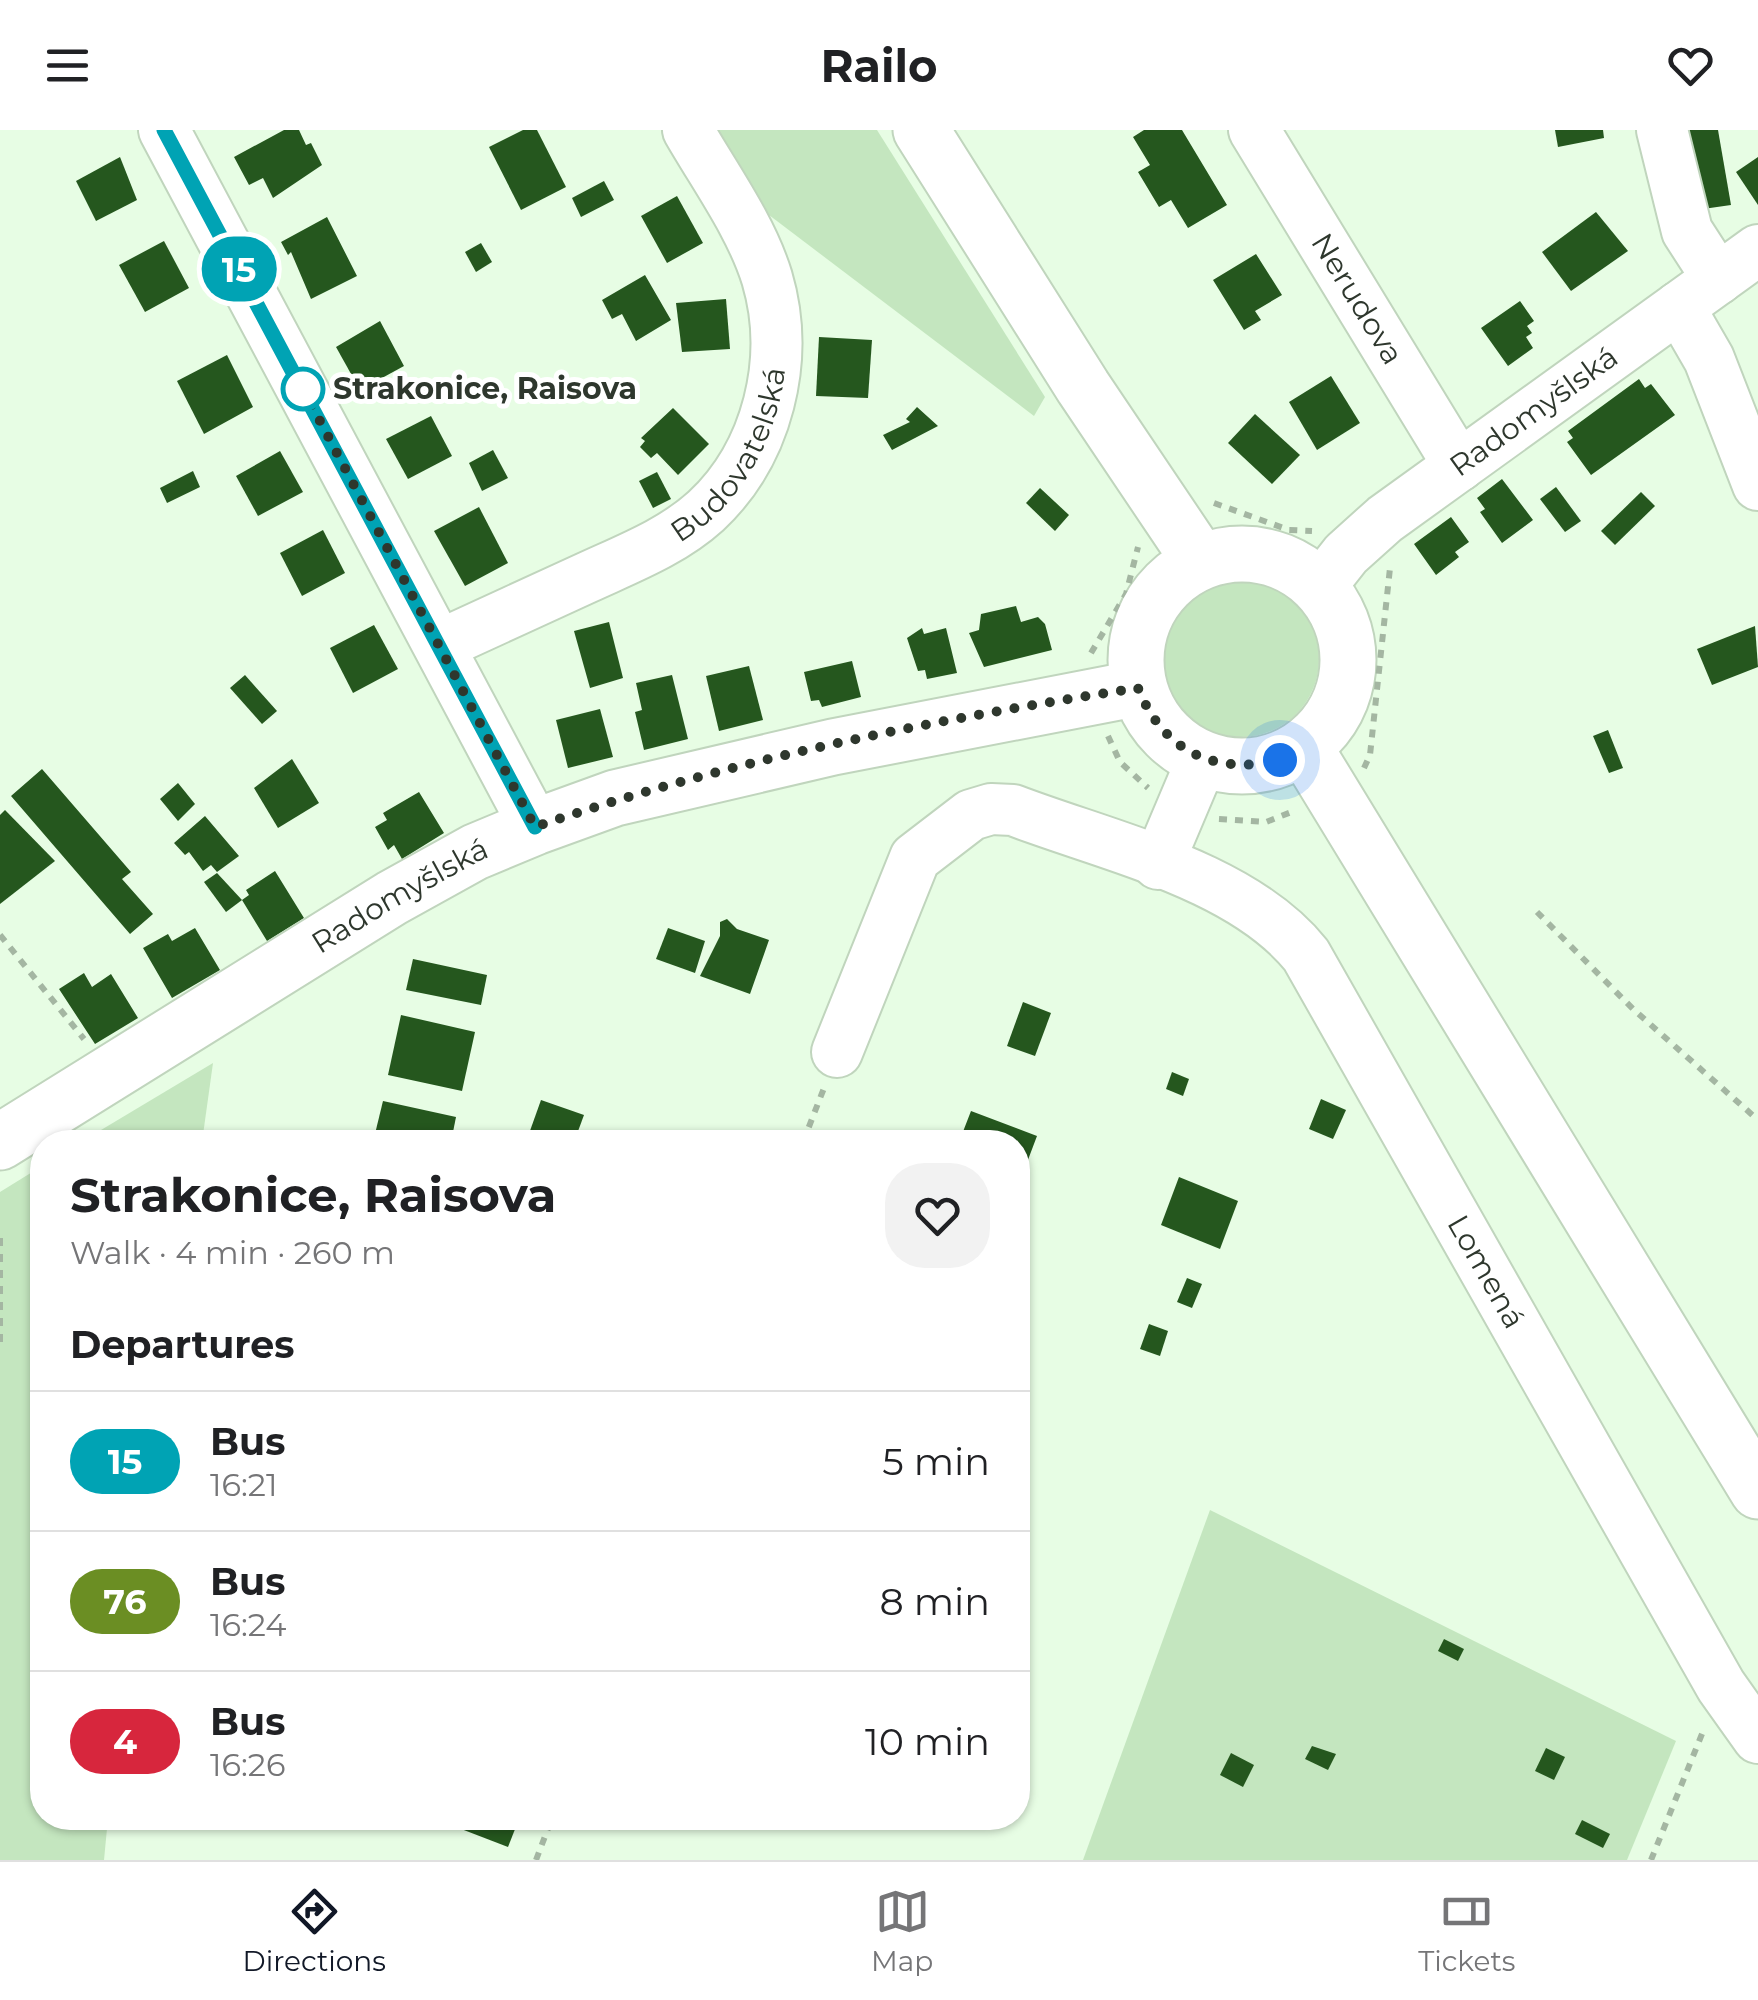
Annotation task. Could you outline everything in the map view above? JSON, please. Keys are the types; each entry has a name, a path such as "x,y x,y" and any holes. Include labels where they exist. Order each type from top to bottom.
{"main road":[{"path":"921,130 1186,541 1225,554 1277,559 1320,588 1338,612 1347,641 1348,672 1340,701 1326,727 1316,770 1758,1491"},
{"path":"1186,541 1174,577 1153,600 1140,627 1135,657 1138,688 1162,731 1192,782 1254,766 1316,770"},
{"name":"Radomyšlská","path":"0,1142 392,898 475,852 535,827 615,798 816,750 1138,688"}],"street":[{"path":"164,130 535,827"},
{"name":"Budovatelská","path":"440,645 662,543 706,511 749,452 764,421 776,370 776,328 768,281 756,249 688,130"},
{"name":"Nerudova","path":"1254,130 1460,466"},
{"path":"1662,130 1699,293 1709,359 1758,486"},
{"name":"Radomyšlská","path":"1320,588 1346,554 1385,519 1758,250"},
{"path":"1158,864 1192,782"},
{"name":"Lomená","path":"838,1052 915,858 971,815 991,809 1013,810 1248,902 1287,932 1306,955 1721,1686 1758,1738"}],"path":[{"path":"1078,660 1091,652 1126,594 1140,540 1186,541 1206,500 1289,530 1320,531"},
{"path":"1105,729 1131,776 1192,782 1234,822 1266,822 1316,770 1368,763 1392,554"},
{"path":"1537,912 1634,1009 1758,1120"},
{"path":"0,935 93,1053"},
{"path":"809,1130 838,1052"},
{"path":"0,1238 0,1348"},
{"path":"1651,1860 1721,1686"},
{"path":"536,1860 547,1830"}],"green space":[{"path":"718,130 877,130 1045,397 1034,416 769,215"},
{"path":"1241,581 1271,587 1296,604 1313,629 1319,659 1313,689 1296,714 1271,731 1241,737 1211,731 1186,714 1169,689 1163,659 1169,629 1186,604 1211,587"},
{"path":"213,1063 204,1130 101,1130"},
{"path":"30,1173 30,1830 107,1830 104,1860 0,1860 0,1192"},
{"path":"1210,1510 1676,1741 1627,1860 1083,1860"}],"building":[{"path":"284,130 299,130 322,165 273,198 263,178 249,185 234,157"},
{"path":"523,130 537,130 566,187 521,210 489,147"},
{"path":"1144,130 1182,130 1227,205 1188,228 1171,200 1159,207 1138,172 1150,165 1133,137"},
{"path":"1555,130 1603,130 1604,138 1558,147"},
{"path":"1689,130 1718,130 1731,205 1703,209"},
{"path":"120,157 137,200 96,221 76,181"},
{"path":"1758,157 1758,205 1736,172"},
{"path":"604,181 614,200 581,217 572,198"},
{"path":"677,196 703,243 667,263 641,216"},
{"path":"1596,212 1628,251 1571,291 1542,252"},
{"path":"327,217 357,276 311,299 291,252 288,255 281,242"},
{"path":"164,241 189,288 145,312 119,265"},
{"path":"481,243 492,262 476,272 465,252"},
{"path":"1256,254 1282,295 1255,311 1261,320 1244,330 1213,280"},
{"path":"645,275 671,320 636,341 622,314 612,319 602,300"},
{"path":"726,299 730,349 682,352 676,303"},
{"path":"1520,301 1534,321 1527,326 1532,333 1526,337 1533,348 1508,366 1481,328"},
{"path":"380,321 404,366 360,390 336,347"},
{"path":"819,337 872,340 868,398 816,396"},
{"path":"227,355 253,407 204,434 177,381"},
{"path":"1331,376 1360,423 1317,450 1289,402"},
{"path":"1639,379 1645,388 1651,384 1675,415 1591,475 1567,442 1573,438 1568,431"},
{"path":"917,407 938,426 892,450 883,435 910,422 906,419"},
{"path":"673,408 709,444 678,475 657,453 651,458 640,447 645,441 641,438"},
{"path":"1255,414 1300,455 1272,484 1228,443"},
{"path":"431,416 452,456 408,479 386,439"},
{"path":"493,450 508,478 482,491 469,463"},
{"path":"280,451 303,492 258,516 236,476"},
{"path":"193,471 200,487 167,503 160,488"},
{"path":"657,472 671,499 653,508 639,481"},
{"path":"1502,479 1533,520 1502,543 1480,512 1485,509 1477,498"},
{"path":"1556,487 1581,521 1565,532 1540,499"},
{"path":"1040,488 1069,515 1055,531 1026,503"},
{"path":"1641,492 1655,506 1615,545 1601,531"},
{"path":"479,507 508,563 465,586 434,531"},
{"path":"1451,517 1469,542 1455,552 1459,557 1436,575 1414,544"},
{"path":"323,530 345,573 302,596 280,553"},
{"path":"1016,606 1021,622 1038,617 1045,624 1052,650 984,667 969,633 979,630 981,614"},
{"path":"609,622 623,678 590,688 574,631"},
{"path":"374,625 398,669 353,693 330,648"},
{"path":"1755,626 1758,667 1712,685 1697,649"},
{"path":"922,628 924,634 946,628 957,673 927,679 925,670 918,671 907,638"},
{"path":"852,661 861,697 822,707 819,700 811,701 804,672"},
{"path":"749,666 763,720 719,731 706,676"},
{"path":"245,675 277,711 262,724 230,688"},
{"path":"672,675 688,739 644,750 635,712 642,710 636,683"},
{"path":"600,709 613,757 568,768 556,720"},
{"path":"1608,730 1623,768 1609,773 1593,736"},
{"path":"292,759 319,803 278,828 254,788"},
{"path":"42,769 131,872 122,879 153,914 130,934 11,796"},
{"path":"178,783 195,804 178,821 160,799"},
{"path":"419,792 444,833 402,859 394,845 388,850 375,827 387,820 383,813"},
{"path":"5,810 55,861 0,904 0,815"},
{"path":"205,816 239,856 217,872 211,865 203,871 189,852 185,855 174,843"},
{"path":"275,871 304,918 267,941 242,900 249,895 246,890"},
{"path":"217,873 242,900 226,912 204,882"},
{"path":"727,919 737,929 769,940 750,994 700,976 720,936 720,922"},
{"path":"195,928 220,970 172,998 143,948 168,934 172,941"},
{"path":"668,928 705,941 695,973 656,959"},
{"path":"413,959 487,975 481,1005 406,990"},
{"path":"84,973 92,987 111,974 138,1018 95,1044 59,989"},
{"path":"1023,1002 1051,1013 1035,1056 1007,1046"},
{"path":"401,1015 475,1032 462,1091 388,1075"},
{"path":"1172,1072 1189,1079 1183,1096 1166,1089"},
{"path":"1321,1099 1346,1110 1333,1139 1309,1129"},
{"path":"541,1100 584,1115 578,1130 530,1130"},
{"path":"383,1101 456,1117 453,1130 376,1130"},
{"path":"971,1111 1021,1130 964,1130"},
{"path":"1030,1133 1037,1136 1030,1154"},
{"path":"1179,1177 1238,1201 1220,1249 1161,1225"},
{"path":"1187,1278 1202,1284 1192,1308 1177,1302"},
{"path":"1149,1324 1168,1331 1160,1356 1140,1349"},
{"path":"1444,1639 1464,1649 1458,1661 1438,1651"},
{"path":"1312,1746 1336,1754 1328,1770 1305,1759"},
{"path":"1546,1748 1565,1757 1554,1780 1535,1771"},
{"path":"1231,1753 1254,1765 1243,1787 1220,1775"},
{"path":"1582,1820 1610,1834 1603,1848 1575,1834"},
{"path":"464,1830 515,1830 508,1847"}],"bus line":[{"name":"15","path":"164,130 535,827"}],"place":[{"name":"Strakonice, Raisova","path":"303,389"}],"route":[{"path":"303,389 535,827 615,798 740,768 961,719 1138,688 1162,731 1180,748 1202,760 1254,766 1280,760"}]}
